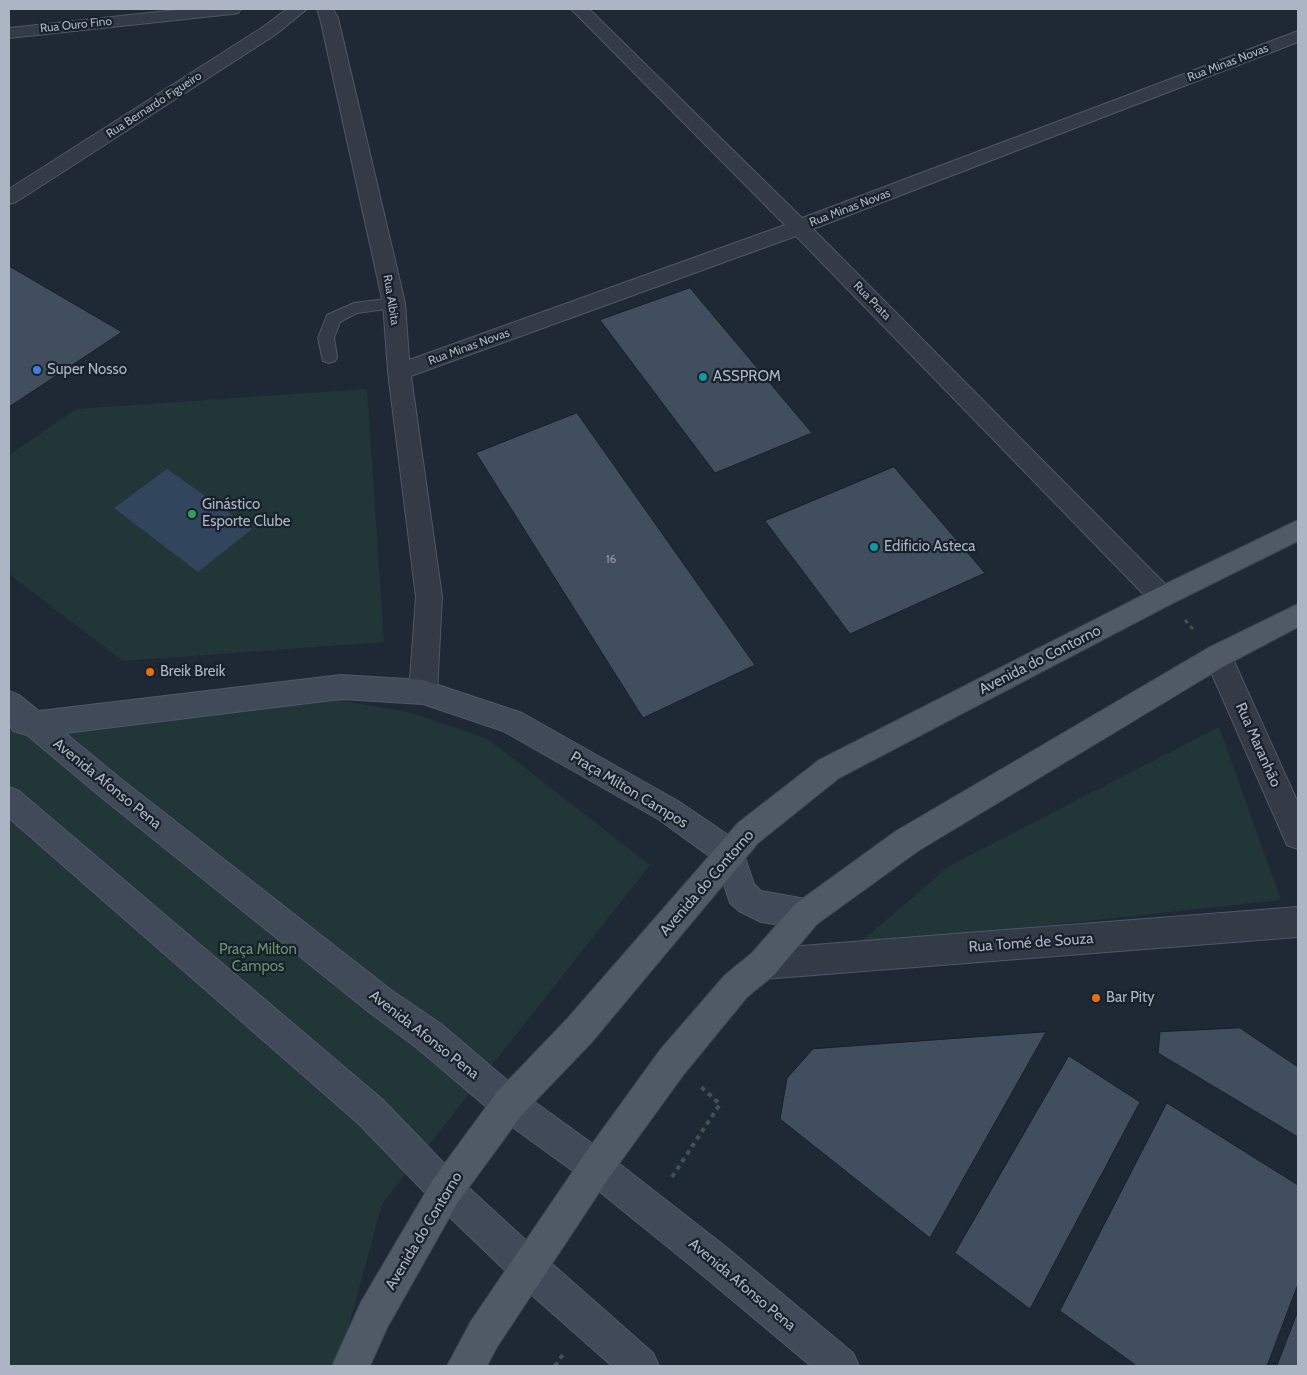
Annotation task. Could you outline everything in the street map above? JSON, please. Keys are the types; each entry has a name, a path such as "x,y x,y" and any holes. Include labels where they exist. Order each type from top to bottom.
{"main road":[{"name":"Avenida do Contorno","path":"351,1366 374,1316 446,1190 509,1104 579,1031 748,833 829,770 1162,597 1298,530"},
{"path":"466,1366 484,1334 596,1167 672,1062 736,986 763,964 806,914 907,841 1218,656 1298,615"},
{"name":"Praça Milton Campos","path":"21,722 169,709 341,687 423,692 512,722 668,810 729,853"},
{"name":"Avenida Afonso Pena","path":"9,703 21,722 111,788 356,983 429,1036 509,1104 596,1167 713,1260 840,1366"},
{"path":"9,800 371,1112 446,1190 529,1268 640,1366"},
{"path":"729,853 741,893 750,901 762,907 806,914"}],"street":[{"name":"Rua Ouro Fino","path":"9,32 232,9"},
{"name":"Rua Bernardo Figueiro","path":"9,198 269,31 298,9"},
{"name":"Rua Albita","path":"325,9 329,18 394,303 399,372 428,597 423,692"},
{"name":"Rua Prata","path":"578,9 799,227 1162,597"},
{"name":"Rua Minas Novas","path":"399,372 799,227 1298,36"},
{"name":"Rua Maranhão","path":"1218,656 1298,835"},
{"name":"Rua Tomé de Souza","path":"763,964 1298,922"}],"lane":[{"path":"329,357 326,338 333,318 354,308 394,303"}],"path":[{"path":"1162,597 1218,656"},
{"path":"650,1210 720,1104 672,1062"}],"green space":[{"name":"Ginástico Esporte Clube","path":"367,389 384,642 123,661 9,574 9,455 76,409"},
{"name":"Praça Milton Campos","path":"333,699 408,712 488,739 650,865 382,1204 338,1366 9,1366 9,720 166,720"},
{"path":"1219,727 1281,900 856,946 949,866"}],"water":[{"path":"167,469 252,529 198,572 114,508"}],"building":[{"name":"Super Nosso","path":"9,266 122,332 9,407"},
{"name":"ASSPROM","path":"690,288 812,433 715,473 600,320"},
{"path":"577,413 755,665 643,718 476,453"},
{"name":"Edificio Asteca","path":"894,467 985,573 850,634 765,521"},
{"path":"1240,1028 1298,1067 1298,1137 1158,1053 1160,1032"},
{"path":"1046,1032 930,1238 780,1119 787,1078 813,1049"},
{"path":"1069,1056 1140,1102 1030,1309 955,1253"},
{"path":"1167,1103 1298,1185 1298,1284 1267,1366 1137,1366 1060,1311"},
{"path":"1298,1311 1298,1366 1277,1366"}],"place":[{"name":"Super Nosso","path":"37,370"},
{"name":"ASSPROM","path":"703,377"},
{"name":"Ginástico Esporte Clube","path":"192,514"},
{"name":"Edificio Asteca","path":"874,547"},
{"name":"Breik Breik","path":"150,672"},
{"name":"Bar Pity","path":"1096,998"}]}
